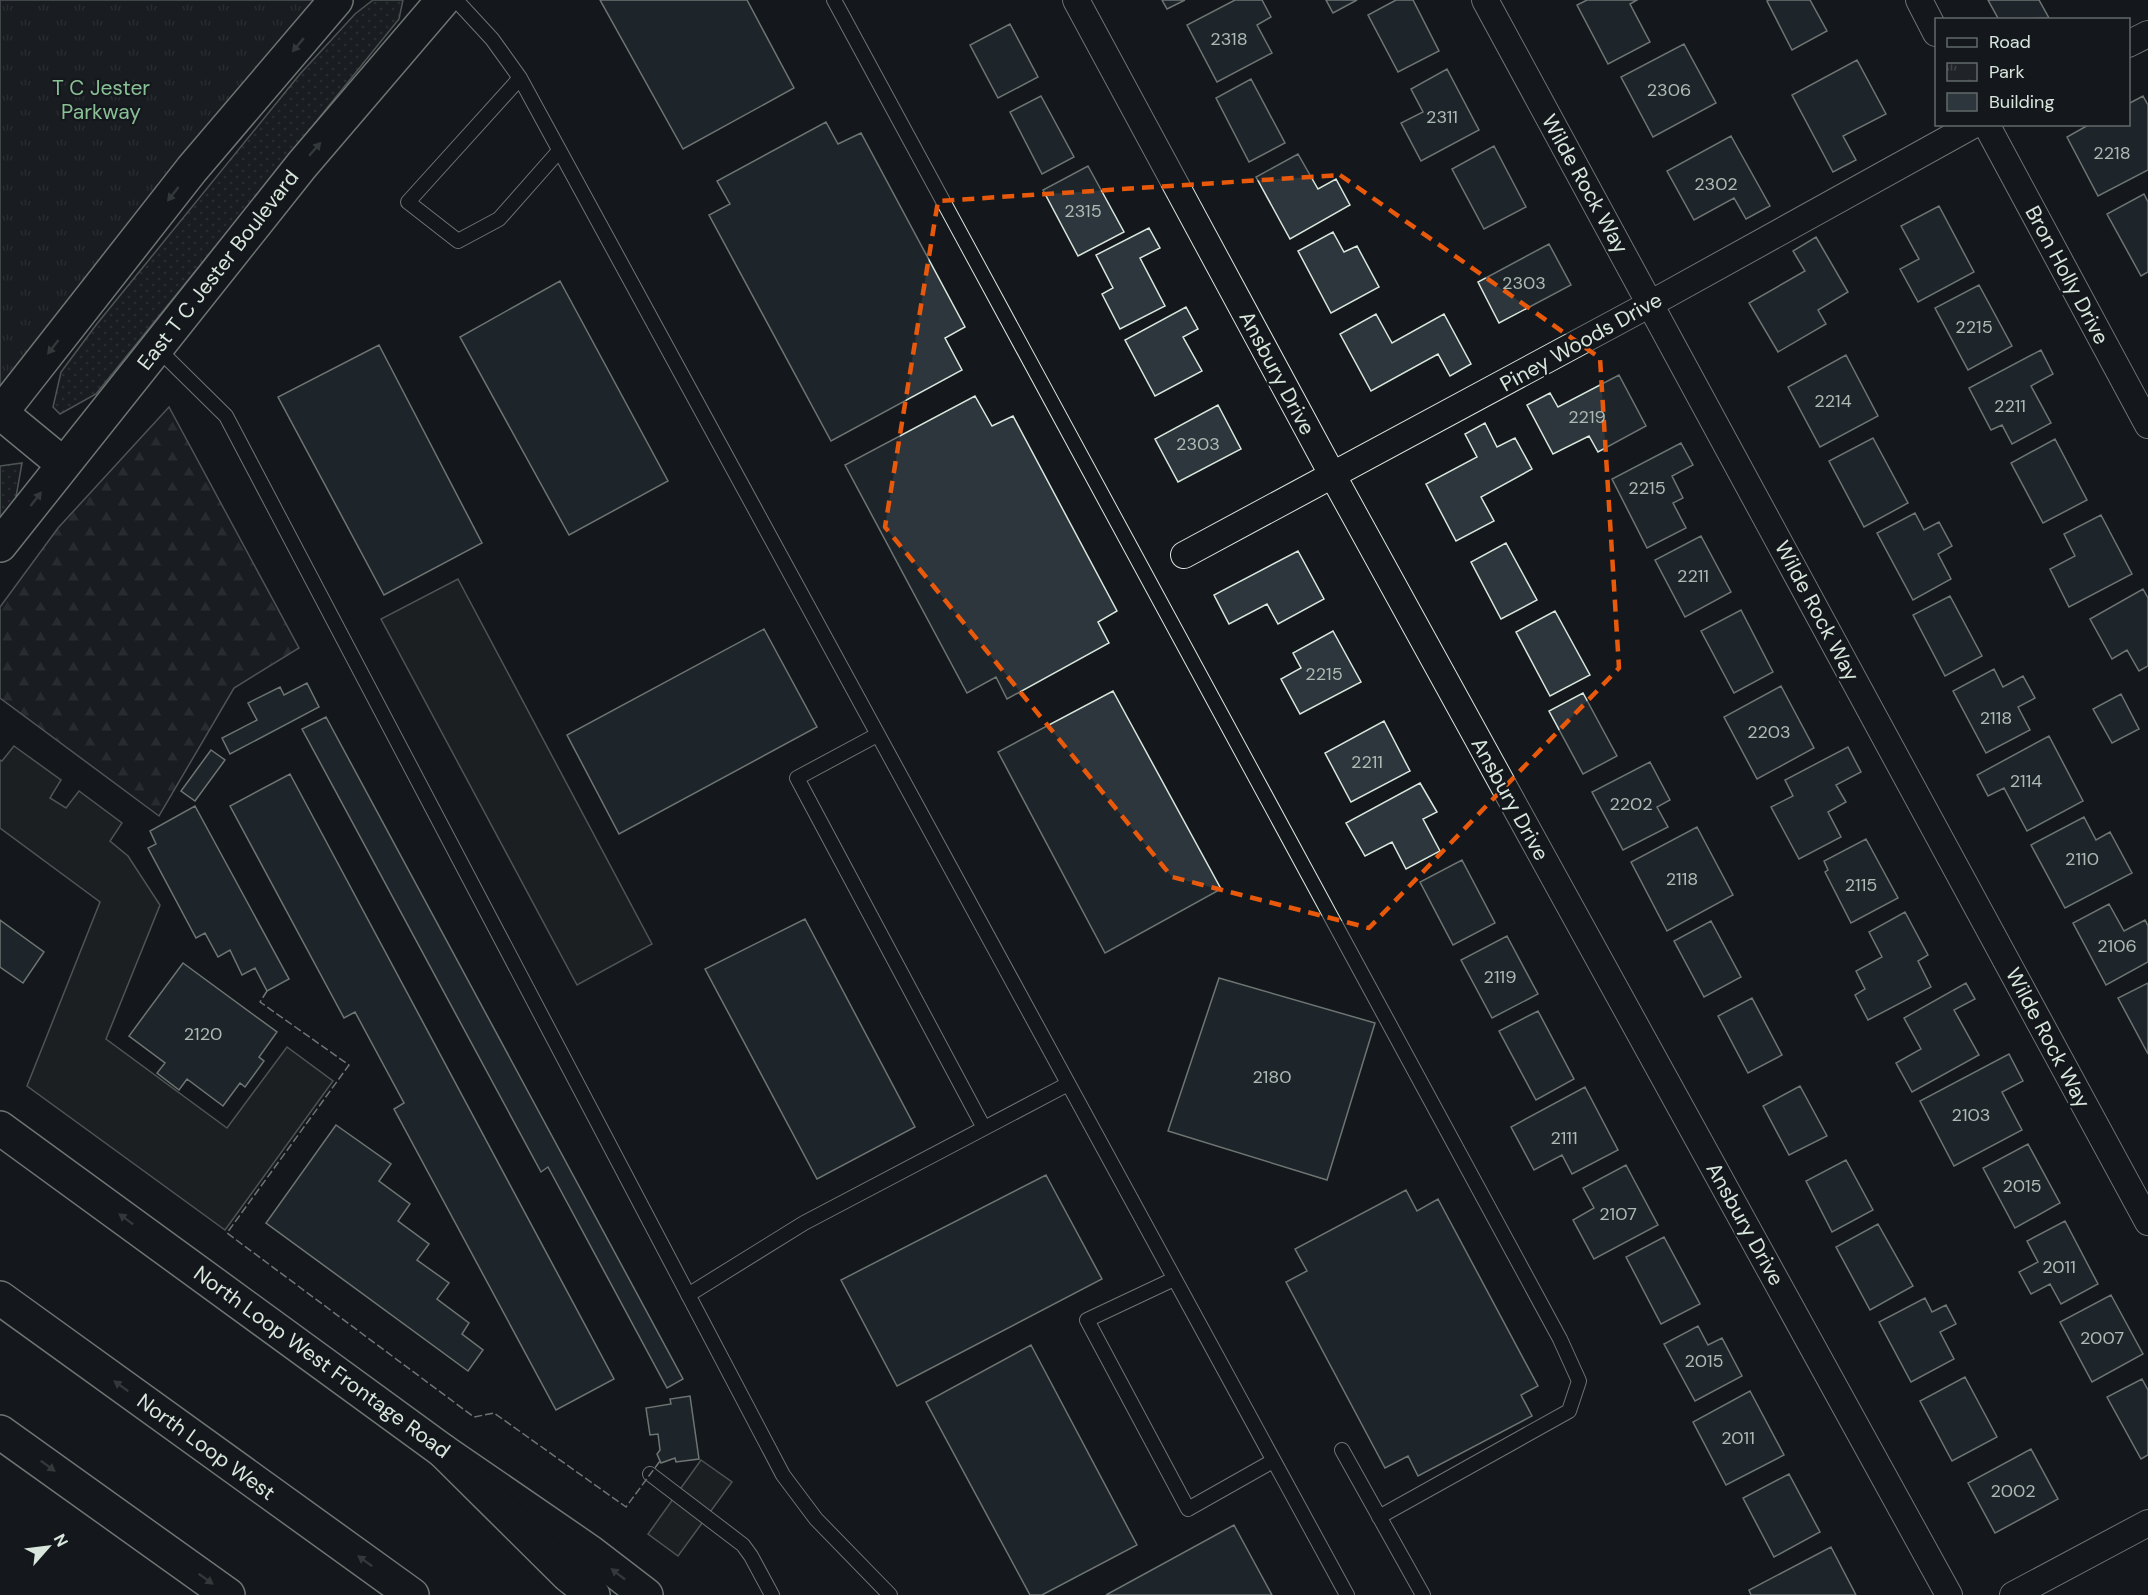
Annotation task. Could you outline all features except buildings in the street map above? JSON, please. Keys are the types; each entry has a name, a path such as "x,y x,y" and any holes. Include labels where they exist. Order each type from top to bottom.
{"main road":[{"path":"63,464 0,413 192,170 336,0"},
{"name":"East T C Jester Boulevard","path":"0,545 302,165 443,0"},
{"name":"North Loop West Frontage Road","path":"0,1128 443,1451 590,1552 646,1595"},
{"name":"North Loop West","path":"0,1298 412,1595"},
{"path":"0,1432 228,1595"},
{"path":"443,1451 568,1575 593,1595"}],"street":[{"name":"Ansbury Drive","path":"1076,0 1333,476 1949,1595"},
{"name":"Wilde Rock Way","path":"1485,0 2148,1222"},
{"path":"1919,0 1935,31"},
{"path":"2130,43 2148,34"},
{"name":"Piney Woods Drive","path":"1184,555 1650,304 1971,126"},
{"name":"Bron Holly Drive","path":"1987,126 2148,425"},
{"path":"2013,1595 2148,1523"}],"lane":[{"path":"456,0 492,39 519,78 1347,1595"},
{"path":"834,0 1554,1328 1579,1381 1569,1411 1379,1517"},
{"path":"519,78 408,202 458,241 499,219 559,151"},
{"path":"157,348 226,416 783,1475 816,1520 890,1595"},
{"path":"877,735 797,778 984,1128"},
{"path":"688,1295 804,1223 1068,1084"},
{"path":"1174,1279 1087,1320 1188,1509 1273,1461"},
{"path":"1342,1450 1423,1595"},
{"path":"650,1474 742,1545 751,1556 772,1595"}],"highlighted area":[{"path":"1340,175 1600,358 1619,668 1369,928 1172,877 885,527 938,201"}],"green space":[{"name":"T C Jester Parkway","path":"0,0 318,0 0,390"},
{"path":"373,0 403,0 399,19 96,394 60,414 53,407 61,372 96,325 300,74 355,14"},
{"path":"169,407 299,648 234,688 159,816 0,698 0,607 58,528"},
{"path":"22,463 13,514 0,529 0,466"}],"shaded area":[{"path":"458,579 652,944 577,985 381,619"},
{"path":"14,746 61,780 50,798 66,808 79,791 122,823 110,841 128,856 160,905 106,1039 227,1128 287,1047 333,1081 225,1230 27,1086 100,902 0,828 0,760 2,761"},
{"path":"701,1460 732,1482 678,1556 648,1534"}],"fence":[{"path":"267,991 260,1002 349,1065 227,1233 474,1417 494,1413 626,1507 660,1461"}]}
